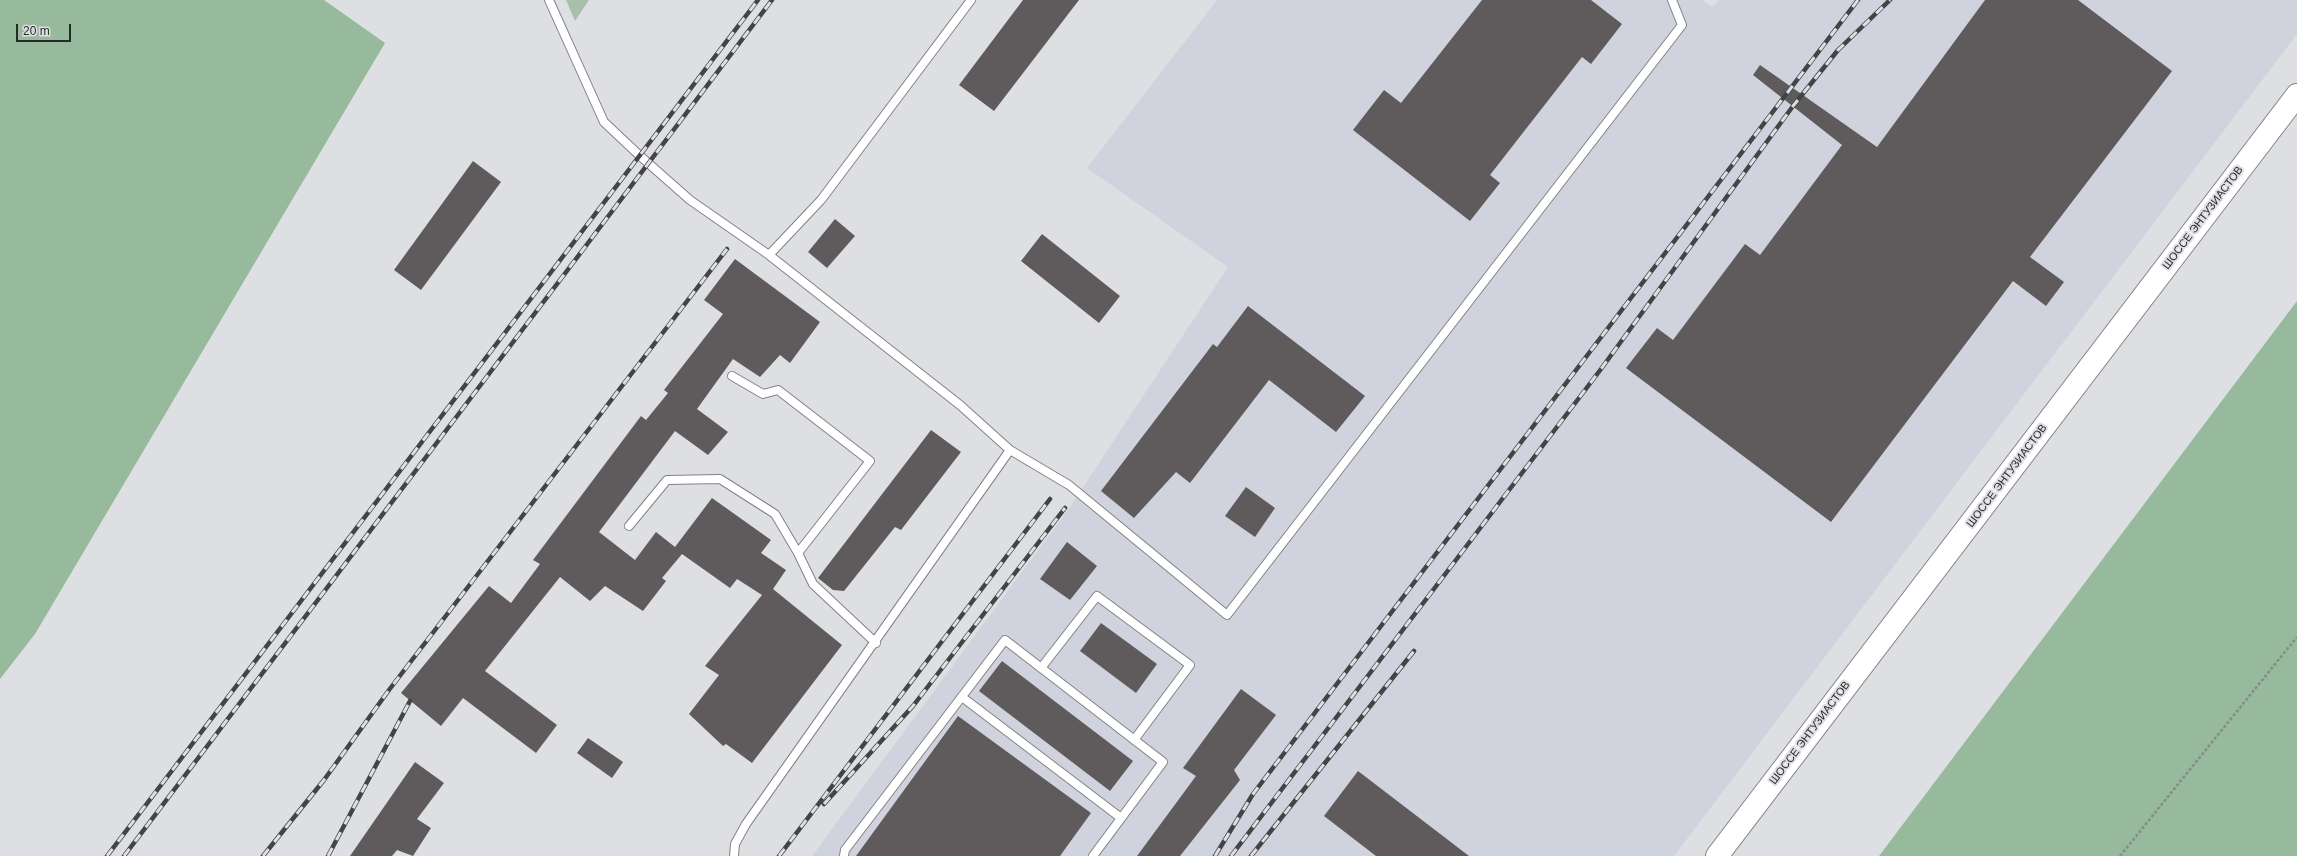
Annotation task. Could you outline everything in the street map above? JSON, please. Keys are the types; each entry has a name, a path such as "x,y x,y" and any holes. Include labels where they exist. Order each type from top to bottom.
{"main road":[{"name":"ШОССЕ ЭНТУЗИАСТОВ","path":"1717,856 2297,96"}],"lane":[{"path":"549,0 604,122 690,200 770,255 960,405 1010,450 1069,485 1227,615 1682,25 1672,0"},
{"path":"770,255 821,200 971,0"},
{"path":"732,376 763,394 778,390 870,461 798,553"},
{"path":"734,856 735,844 746,824 876,643 1010,450"},
{"path":"629,526 667,480 720,479 775,514 798,553 813,584 876,643"},
{"path":"1040,668 1097,596 1190,665 1134,740"},
{"path":"844,856 845,850 1005,640 1163,762 1093,856"},
{"path":"962,697 1121,818"}],"path":[{"path":"2120,856 2297,637"}],"shaded area":[{"path":"1217,0 1702,0 1713,7 1719,0 2297,0 2297,34 1674,856 812,856 1070,507 1228,267 1087,168"}],"green space":[{"path":"0,0 324,0 385,43 35,634 0,679"},
{"path":"566,0 589,0 575,21"},
{"path":"2297,301 2297,856 1879,856"}],"building":[{"path":"1023,0 1079,0 994,111 959,85"},
{"path":"1482,0 1591,0 1622,24 1591,64 1582,57 1490,175 1500,183 1470,221 1353,130 1384,90 1401,103"},
{"path":"1985,0 2078,0 2172,71 2030,257 2064,282 2046,306 2013,281 1831,522 1626,368 1657,328 1673,340 1745,244 1760,255 1842,145 1753,75 1760,65 1877,147"},
{"path":"473,161 501,182 421,290 394,270"},
{"path":"835,219 855,236 827,268 808,252"},
{"path":"1042,234 1120,296 1099,323 1021,261"},
{"path":"735,259 820,322 790,363 780,355 760,377 733,359 697,409 728,432 708,455 675,431 599,532 635,560 656,532 675,547 712,498 771,540 761,553 786,570 773,589 842,645 752,763 726,744 723,746 689,714 719,675 705,666 762,595 737,579 730,588 682,554 662,578 666,581 643,611 605,586 590,601 560,577 485,671 557,725 536,753 463,698 441,726 401,693 489,586 511,603 540,564 533,560 641,416 646,420 668,393 664,390 723,314 704,300"},
{"path":"1248,306 1365,396 1336,432 1269,380 1190,483 1176,472 1134,518 1101,491 1213,344 1217,347"},
{"path":"931,430 961,452 901,530 895,527 844,591 833,590 818,578"},
{"path":"1246,487 1275,508 1255,537 1225,516"},
{"path":"1067,542 1097,566 1070,600 1040,579"},
{"path":"1101,623 1157,664 1136,693 1080,651"},
{"path":"1002,661 1133,761 1110,791 979,691"},
{"path":"1241,689 1276,715 1234,770 1240,780 1180,856 1137,856 1196,776 1183,768"},
{"path":"958,716 1091,813 1060,856 856,856"},
{"path":"588,738 623,762 612,778 577,753"},
{"path":"415,762 444,783 417,819 431,828 413,856 397,850 392,856 350,856"},
{"path":"1358,771 1469,856 1376,856 1324,816"}],"railway":[{"path":"107,856 758,0"},
{"path":"124,856 772,0"},
{"path":"1215,856 1253,794 1858,0"},
{"path":"1231,856 1601,369 1793,106 1838,50 1890,0"},
{"path":"263,856 324,780 389,690 727,249"},
{"path":"779,856 1050,499"},
{"path":"824,804 913,706 1065,508"},
{"path":"1251,856 1414,651"},
{"path":"328,856 410,701"}]}
